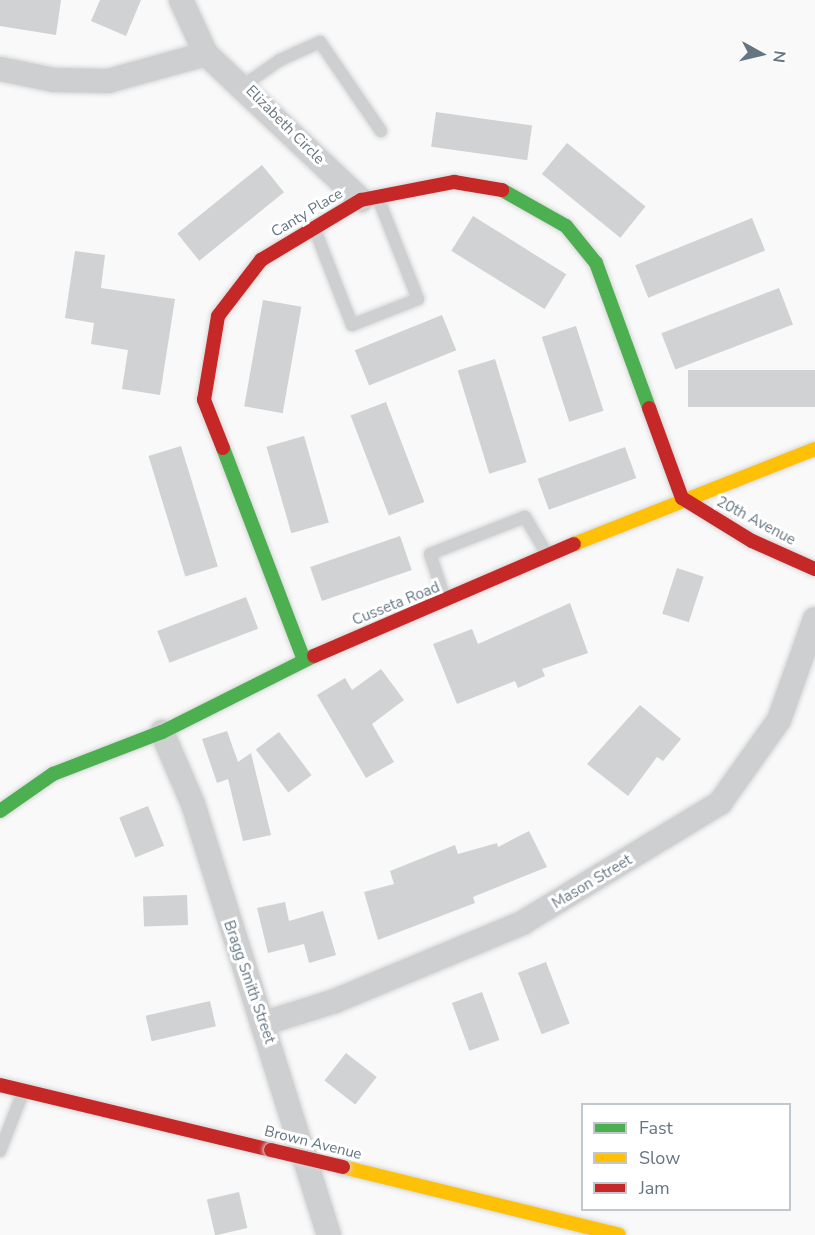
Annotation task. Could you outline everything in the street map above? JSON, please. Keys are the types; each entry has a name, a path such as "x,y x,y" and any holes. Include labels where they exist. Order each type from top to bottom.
{"street":[{"name":"Elizabeth Circle","path":"181,0 206,54 244,85 369,198"},
{"path":"0,69 54,80 108,81 206,54"},
{"name":"Canty Place","path":"304,660 204,400 218,316 261,260 369,198 454,182 512,193 566,226 596,263 682,498"},
{"name":"Cusseta Road","path":"0,811 53,774 162,732 304,660 446,602 682,498 815,449"},
{"name":"20th Avenue","path":"682,498 752,541 815,569"},
{"name":"Mason Street","path":"262,1024 335,1000 522,923 720,803 780,720 815,620"},
{"name":"Bragg Smith Street","path":"162,732 193,804 329,1235"},
{"name":"Brown Avenue","path":"0,1085 619,1235"}],"lane":[{"path":"244,85 280,60 320,42 381,131"},
{"path":"314,228 352,325 418,299 369,198"},
{"path":"446,602 430,554 525,517 549,557"},
{"path":"0,1151 24,1090"}],"building":[{"path":"0,0 61,0 56,35 0,26"},
{"path":"100,0 141,0 126,36 91,21"},
{"path":"436,112 532,125 527,160 431,147"},
{"path":"567,143 645,207 620,238 542,174"},
{"path":"262,165 284,192 199,261 177,234"},
{"path":"473,216 566,274 545,309 451,251"},
{"path":"752,218 765,250 648,298 635,265"},
{"path":"75,251 105,255 101,288 175,299 160,395 122,389 128,350 91,344 94,323 65,318"},
{"path":"779,288 793,324 675,370 661,333"},
{"path":"263,300 301,307 283,413 244,406"},
{"path":"442,315 456,350 369,385 355,350"},
{"path":"576,326 604,411 569,422 542,337"},
{"path":"495,359 527,462 489,474 458,370"},
{"path":"688,370 815,370 815,407 688,407"},
{"path":"386,402 424,502 389,516 351,416"},
{"path":"304,436 329,523 291,533 267,447"},
{"path":"181,446 218,566 185,576 148,456"},
{"path":"625,447 636,478 549,510 538,479"},
{"path":"400,536 412,570 322,601 310,567"},
{"path":"677,568 704,577 689,622 662,614"},
{"path":"246,597 258,629 169,663 157,631"},
{"path":"570,603 588,653 542,669 545,676 518,688 515,681 457,704 433,644 472,629 478,644"},
{"path":"381,669 404,700 372,724 394,762 366,778 317,695 345,678 352,690"},
{"path":"640,705 681,739 663,761 657,757 628,796 587,764"},
{"path":"227,731 238,762 251,753 271,835 243,841 228,779 217,783 202,739"},
{"path":"279,732 311,775 288,793 256,749"},
{"path":"148,806 164,846 135,857 119,818"},
{"path":"529,831 547,867 473,897 475,903 378,940 364,892 394,884 390,871 455,845 458,854 497,843 498,847"},
{"path":"187,895 188,925 144,927 143,897"},
{"path":"285,902 289,921 323,911 336,955 309,963 304,944 268,953 257,908"},
{"path":"546,962 570,1024 542,1034 518,973"},
{"path":"482,992 499,1040 469,1051 452,1003"},
{"path":"210,1001 216,1026 152,1041 146,1016"},
{"path":"346,1053 377,1077 355,1105 324,1081"},
{"path":"239,1192 247,1228 215,1235 207,1199"}],"traffic: fast":[{"path":"502,190 566,226 596,263 649,408"},
{"path":"223,448 304,660"},
{"path":"0,811 53,774 162,732 314,656"}],"traffic: slow":[{"path":"574,544 815,449"},
{"path":"343,1167 619,1235"}],"traffic: jam":[{"path":"223,448 204,400 218,316 261,260 361,200 454,182 502,190"},
{"path":"649,408 682,498 752,541 815,569"},
{"path":"314,656 574,544"},
{"path":"0,1085 271,1150"},
{"path":"271,1150 343,1167"}]}
